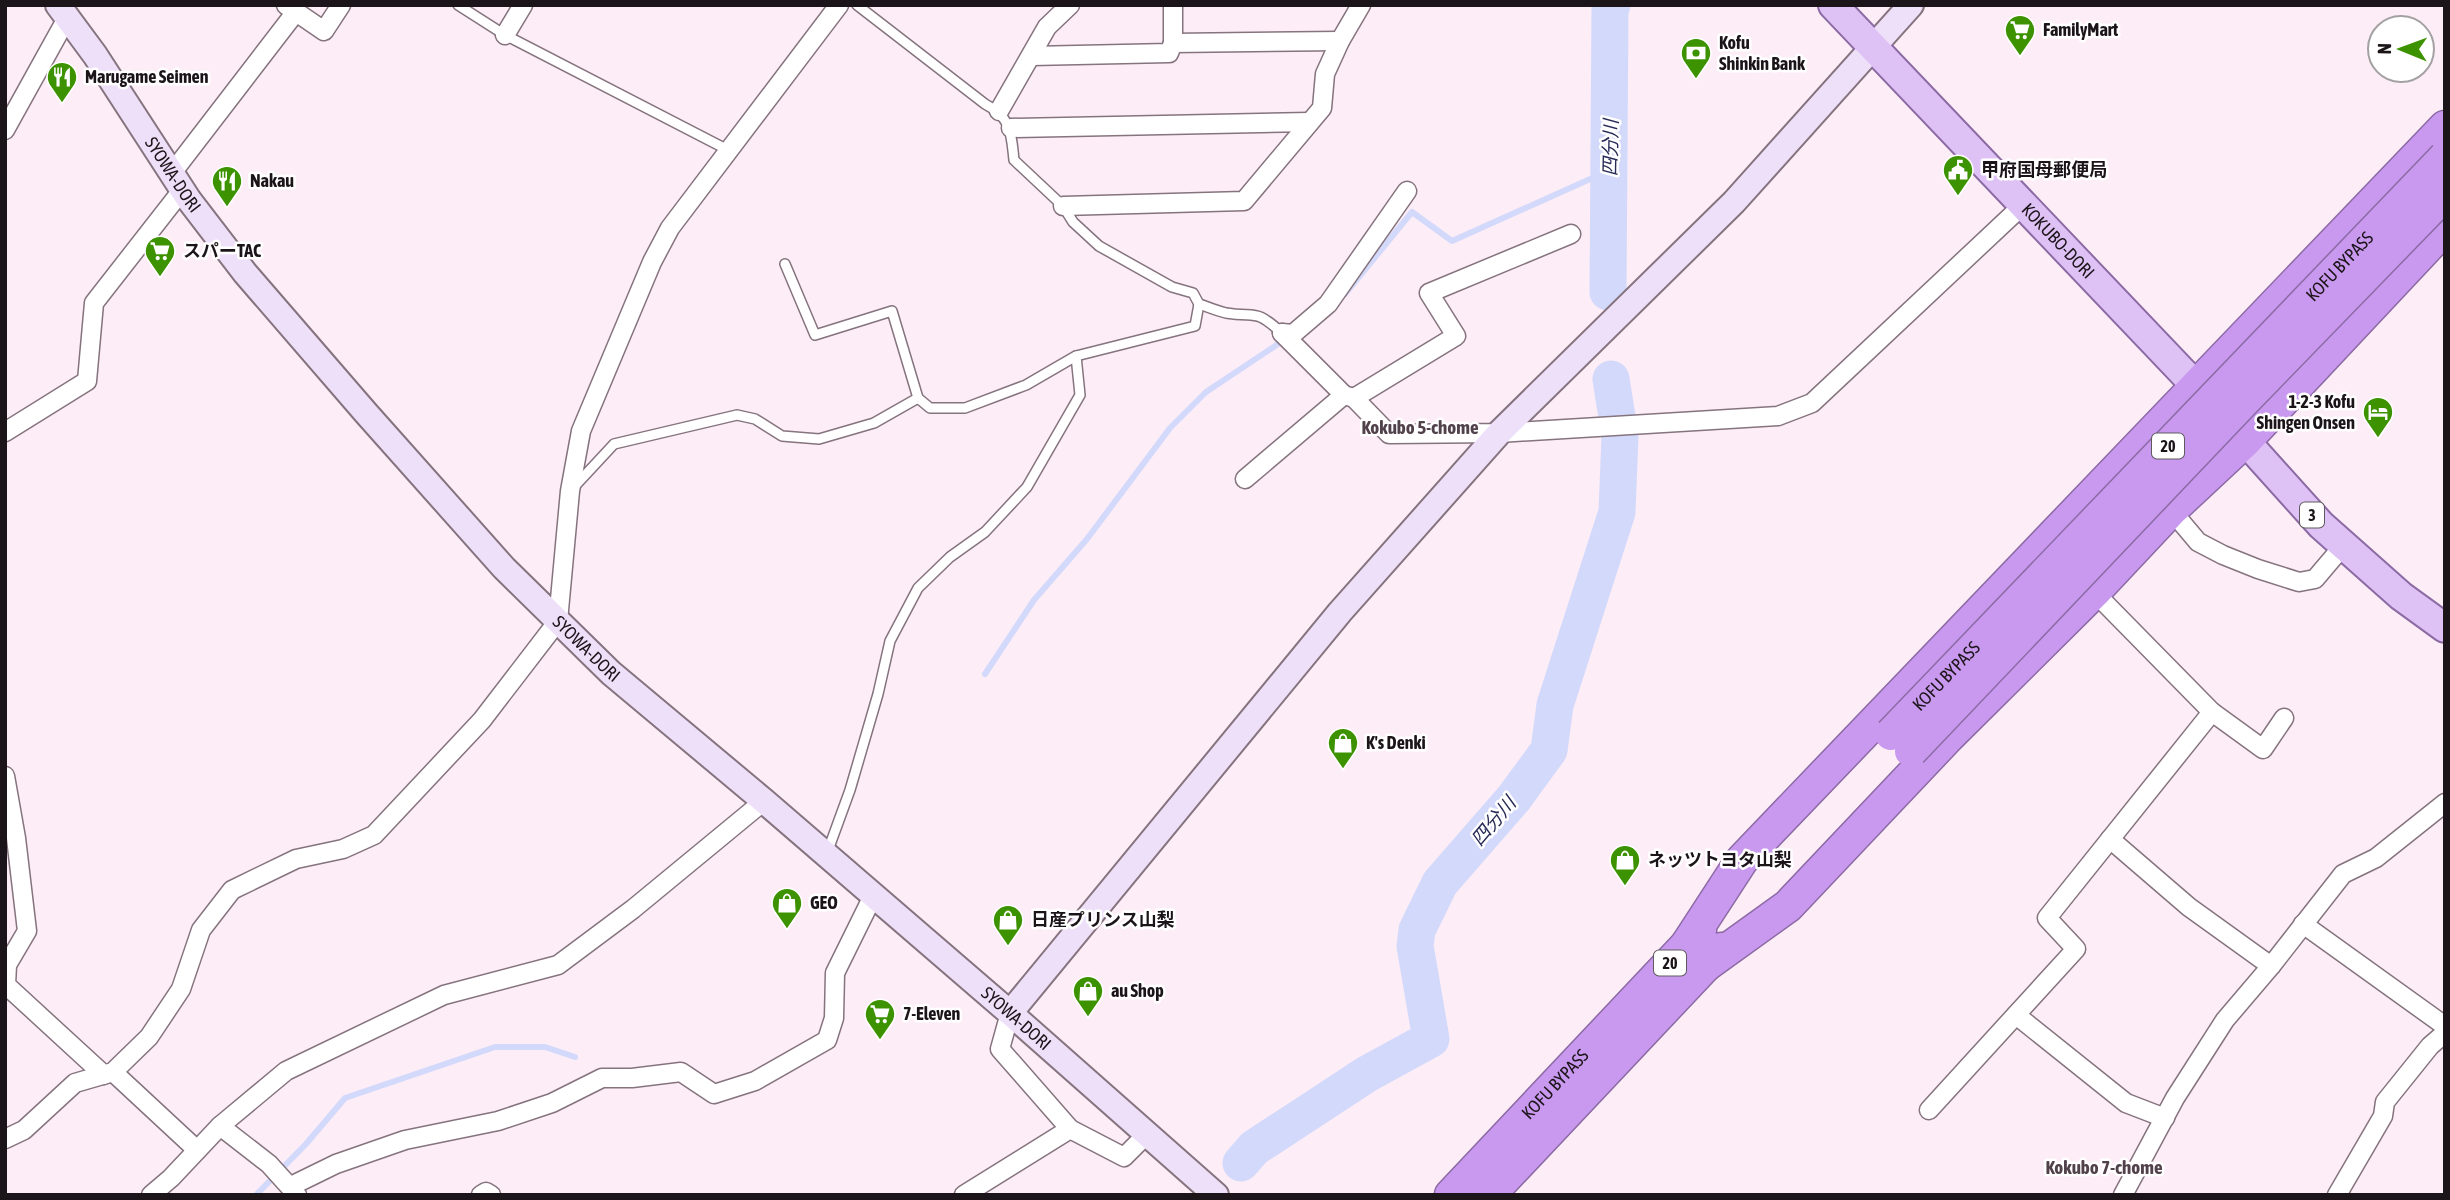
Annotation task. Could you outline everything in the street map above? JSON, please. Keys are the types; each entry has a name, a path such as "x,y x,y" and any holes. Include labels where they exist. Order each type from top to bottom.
{"highway":[{"path":"1696,955 1741,860 2445,127"},
{"name":"KOFU BYPASS","path":"1901,743 2445,157"},
{"name":"KOFU BYPASS","path":"1451,1195 1696,955 1901,743 2234,411 2445,194"},
{"path":"1696,955 1788,906 1948,737 2094,593 2171,510 2245,441 2445,228"},
{"name":"KOFU BYPASS","path":"1489,1195 1696,955"}],"main road":[{"name":"KOKUBO-DORI","path":"1833,5 2195,386"},
{"name":"3","path":"2195,386 2321,526 2401,596 2445,628"}],"street":[{"path":"5,432 87,382 94,303 290,9 324,30 341,5"},
{"path":"505,35 523,5"},
{"path":"5,1139 24,1130 75,1083 108,1074 149,1037 181,989 201,930 232,890 296,859 342,849 374,835 482,720 558,621 570,491 581,431 652,262 670,228 839,5"},
{"path":"999,111 1047,27 1070,5"},
{"path":"1031,56 1169,53 1173,43 1172,5"},
{"path":"1063,206 1244,201 1322,108 1325,74 1361,5"},
{"path":"1147,1134 1124,1157 1070,1129 1000,1049 1010,1013 1340,612 1499,433 1734,202 1911,5"},
{"path":"5,130 62,11"},
{"name":"SYOWA-DORI","path":"62,11 95,55 177,181 245,273 504,568 611,673 827,855 1216,1195"},
{"path":"1173,43 1340,41"},
{"path":"1011,128 1310,122"},
{"path":"1282,333 1293,334 1328,304 1407,191"},
{"path":"1282,333 1389,435 1499,433 1778,416 1812,403 2023,205"},
{"path":"1245,479 1349,396 1456,336 1429,293 1571,234"},
{"path":"2171,510 2198,542 2258,569 2299,582 2315,579 2343,546"},
{"path":"2094,593 2212,712 2263,748 2284,718"},
{"path":"1929,1110 2076,949 2047,918 2212,712"},
{"path":"5,776 14,885 27,931 7,965 6,985 197,1150"},
{"path":"151,1195 171,1178 220,1126 286,1071 444,995 558,965 633,909 764,801"},
{"path":"2123,1195 2175,1098 2225,1020 2271,967 2343,874 2376,858 2445,803"},
{"path":"2110,839 2189,907 2271,967"},
{"path":"220,1126 269,1164 292,1188 336,1164 405,1140 498,1121 552,1103 602,1078 632,1078 681,1072 714,1094 755,1081 827,1040 834,1017 835,973 873,896"},
{"path":"2303,924 2445,1026"},
{"path":"2016,1015 2126,1103 2165,1118"},
{"path":"2337,1195 2383,1115 2385,1102 2430,1046 2445,1033"},
{"path":"964,1195 1070,1129"},
{"path":"481,1195 486,1192 491,1195"}],"lane":[{"path":"458,5 505,35 727,150"},
{"path":"785,264 815,335 892,311 918,398 930,408 965,408 1026,385 1076,356 1195,326 1199,304 1193,293 1172,287 1099,246 1073,222 1063,206 1014,160 1011,128 999,111 974,96 857,5"},
{"path":"1199,304 1226,313 1254,313 1282,333"},
{"path":"827,855 850,790 890,641 918,588 950,557 985,532 1027,487 1080,395 1076,356"},
{"path":"570,491 614,444 737,415 755,419 782,436 820,439 874,423 918,398"}],"waterway":[{"name":"四分川","path":"1608,292 1612,5"},
{"path":"1345,294 1412,212 1452,241 1608,171"},
{"path":"985,674 1034,600 1087,539 1170,428 1206,392 1284,340"},
{"name":"四分川","path":"1241,1163 1254,1148 1367,1074 1431,1039 1415,946 1417,930 1440,883 1514,798 1549,750 1555,705 1617,512 1620,436 1611,379"},
{"path":"256,1195 306,1144 345,1098 495,1047 545,1047 575,1057"}],"place":[{"name":"FamilyMart","path":"2020,57"},
{"name":"Kofu Shinkin Bank","path":"1696,80"},
{"name":"Marugame Seimen","path":"62,104"},
{"name":"甲府国母郵便局","path":"1958,197"},
{"name":"Nakau","path":"227,208"},
{"name":"スパーTAC","path":"160,278"},
{"name":"1-2-3 Kofu Shingen Onsen","path":"2378,439"},
{"name":"K's Denki","path":"1343,770"},
{"name":"ネッツトヨタ山梨","path":"1625,887"},
{"name":"GEO","path":"787,930"},
{"name":"日産プリンス山梨","path":"1008,947"},
{"name":"au Shop","path":"1088,1018"},
{"name":"7-Eleven","path":"880,1041"}],"district":[{"name":"Kokubo 5-chome","path":"1420,427"},
{"name":"Kokubo 7-chome","path":"2104,1167"}]}
